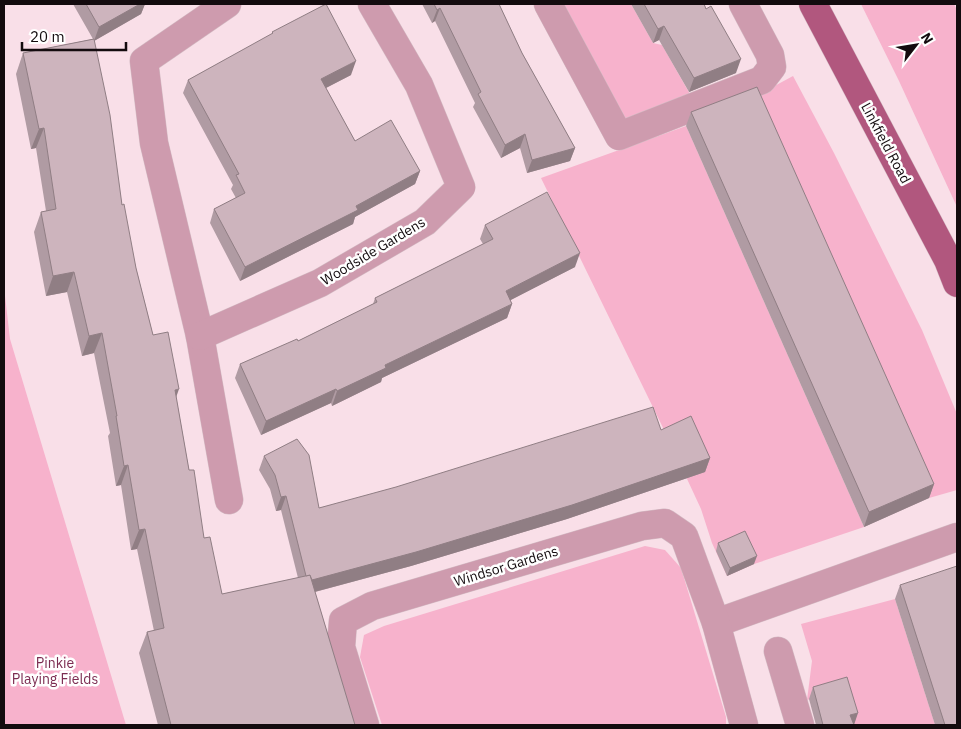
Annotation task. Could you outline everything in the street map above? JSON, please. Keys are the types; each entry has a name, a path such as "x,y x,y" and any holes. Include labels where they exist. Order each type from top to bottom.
{"main road":[{"name":"Linkfield Road","path":"814,4 948,260 957,283"}],"street":[{"path":"227,4 144,62 154,143 200,336 229,500"},
{"name":"Woodside Gardens","path":"200,336 320,283 424,222 462,187 419,85 372,4"},
{"path":"548,4 618,136 762,80 772,68 770,55 743,4"},
{"name":"Windsor Gardens","path":"365,725 341,648 343,621 372,606 642,526 665,523 684,536 716,623 744,725"},
{"path":"716,623 957,537"},
{"path":"778,651 800,725"}],"green space":[{"path":"553,4 631,4 653,43 662,45 695,103 629,121 613,117"},
{"path":"861,4 954,4 957,10 957,207 899,81"},
{"path":"793,76 834,153 922,330 957,414 957,490 929,498 752,98"},
{"path":"686,126 864,527 754,564 727,576 712,543 701,509 668,438 541,178"},
{"name":"Pinkie Playing Fields","path":"4,287 10,339 126,725 4,725"},
{"path":"645,546 665,550 681,568 726,717 726,725 382,725 360,657 364,635 384,626"},
{"path":"895,599 935,725 851,725 842,689 807,700 812,661 801,624"}],"building":[{"path":"86,4 140,4 99,27"},
{"path":"326,4 356,61 321,79 355,141 391,120 420,171 356,206 358,210 245,267 214,209 245,193 236,175 239,174 188,80 272,32"},
{"path":"434,4 499,4 522,53 575,148 532,160 525,134 505,145 478,94 481,92 440,8 437,10"},
{"path":"644,4 704,4 706,9 711,6 741,59 694,78 664,26 658,29"},
{"path":"94,39 110,115 122,205 124,204 136,268 153,335 168,332 179,389 175,390 189,470 194,470 204,538 210,537 222,594 310,575 355,725 171,725 147,632 164,628 145,529 139,530 128,465 124,466 102,333 89,336 74,272 53,276 41,212 56,209 44,128 39,129 23,53"},
{"path":"757,87 934,484 869,512 691,112"},
{"path":"547,192 580,253 506,291 512,304 385,365 386,368 266,421 240,364 297,339 298,341 377,302 375,298 493,239 485,225"},
{"path":"653,407 661,430 691,416 710,458 572,505 416,552 312,580 310,575 306,576 286,496 281,497 275,475 264,456 297,439 309,455 319,508 396,487"},
{"path":"745,531 757,556 730,568 718,543"},
{"path":"957,566 957,725 945,725 900,585"},
{"path":"847,677 858,713 850,715 854,725 823,725 813,687"}]}
